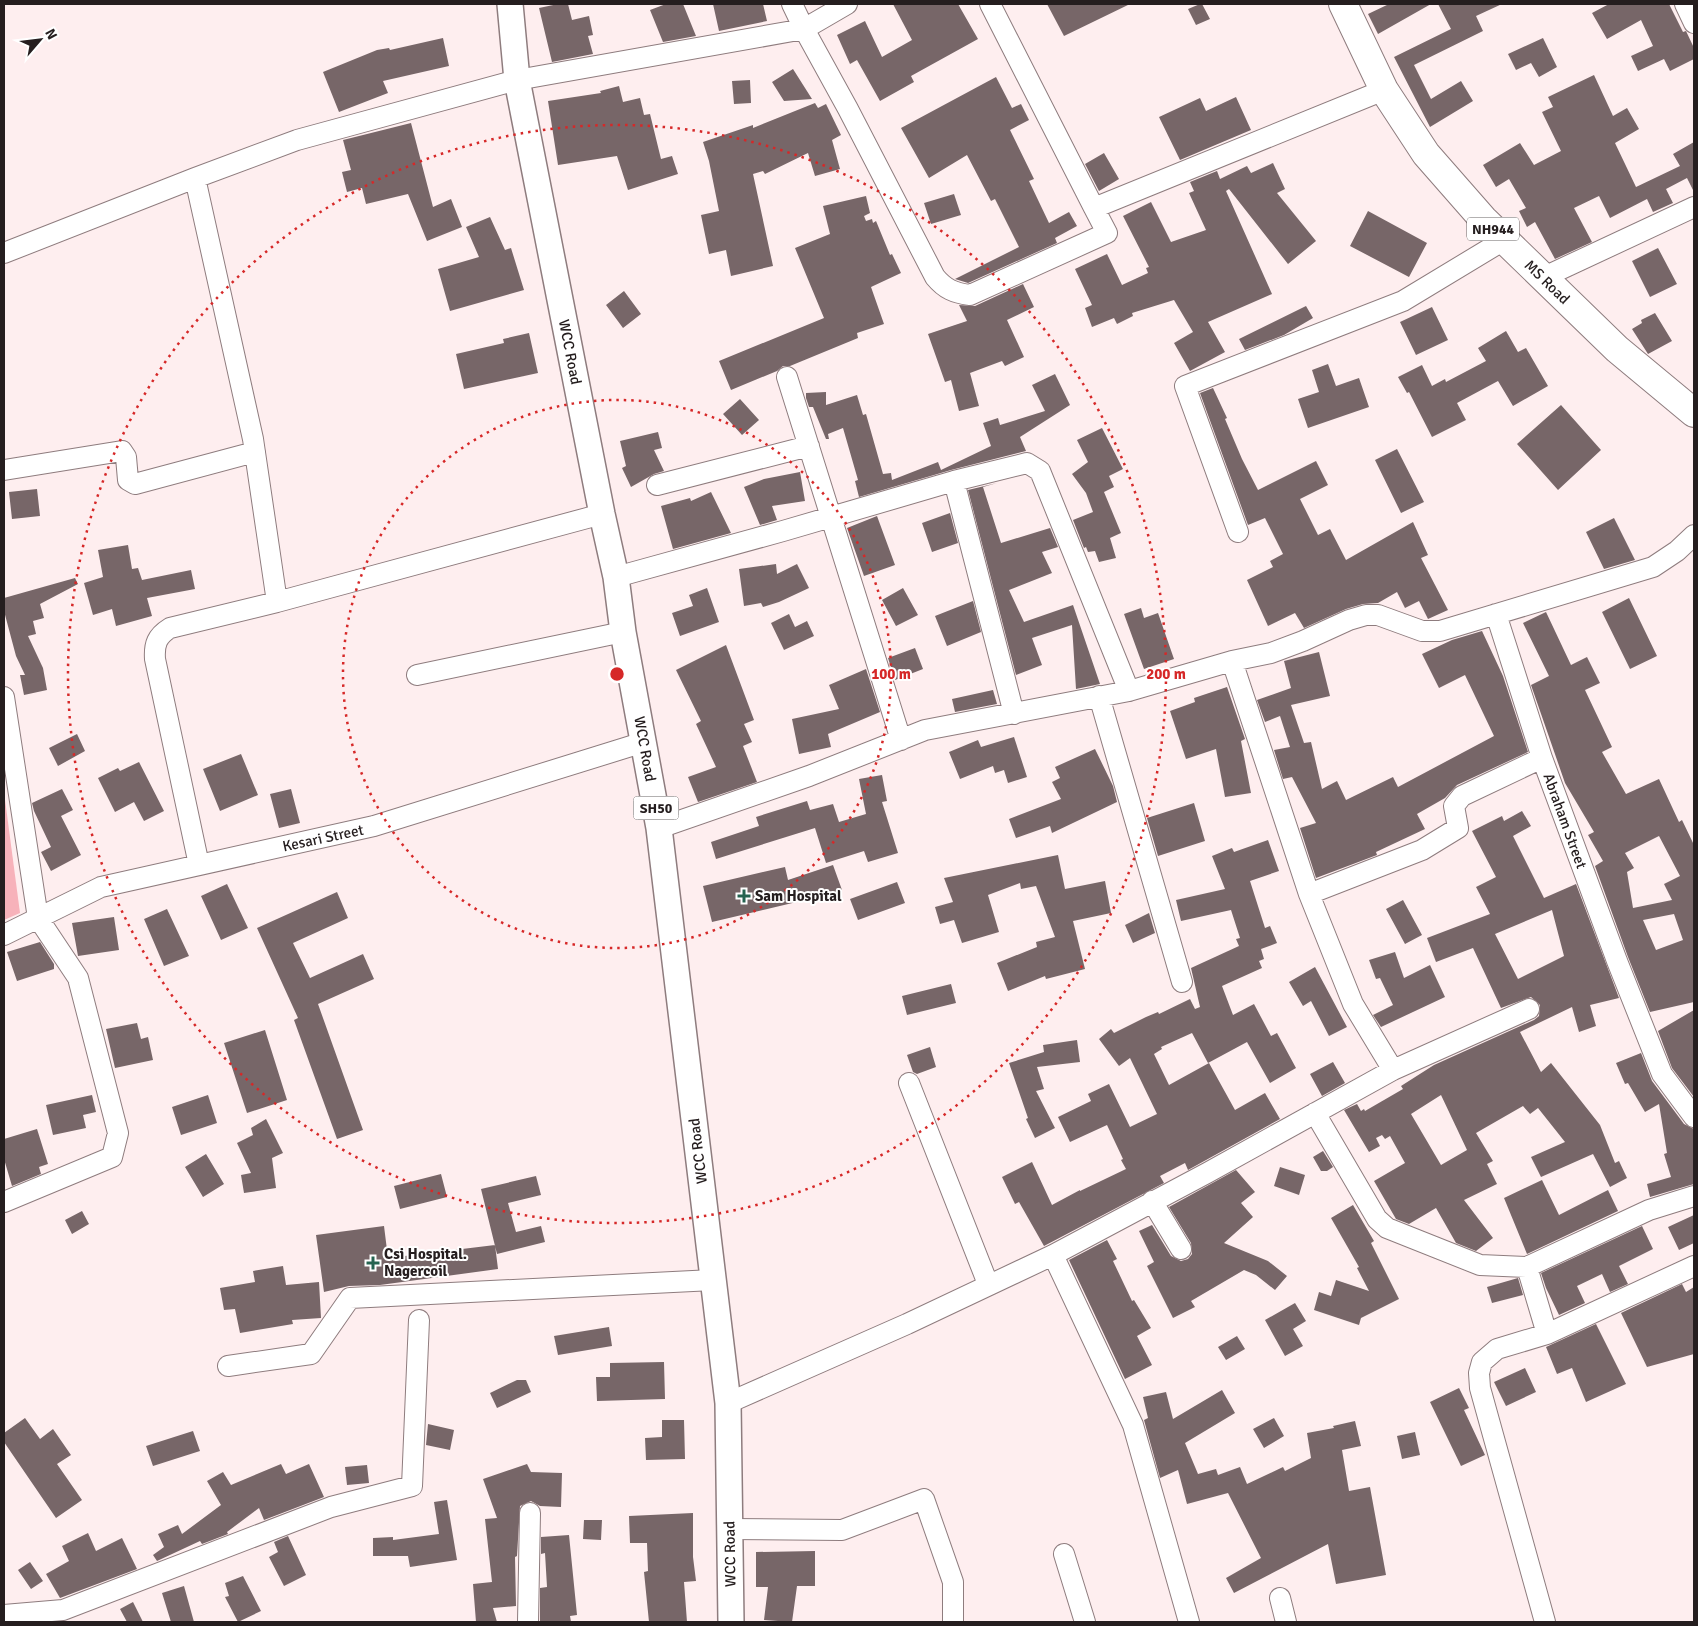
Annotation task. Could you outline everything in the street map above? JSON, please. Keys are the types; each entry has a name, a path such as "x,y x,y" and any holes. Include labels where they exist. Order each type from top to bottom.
{"highway":[{"name":"MS Road","path":"1344,4 1384,90 1426,154 1504,240 1542,278 1617,349 1694,413"}],"main road":[{"name":"WCC Road","path":"510,4 516,80 616,577 623,632 659,828 728,1403 731,1622"}],"street":[{"path":"792,4 935,277 943,287 958,294 970,295 1107,233 990,4"},
{"path":"4,253 297,140 516,80 804,29 847,4"},
{"path":"1685,4 1694,23"},
{"path":"1094,208 1384,90"},
{"path":"195,178 255,452 277,602"},
{"path":"1542,278 1694,207"},
{"path":"1238,532 1184,386 1403,301 1504,240"},
{"path":"787,377 901,740"},
{"path":"658,485 809,446"},
{"path":"4,470 122,451 126,456 128,480 135,484 255,452"},
{"path":"616,577 831,517 954,480 1027,463 1040,471 1129,691"},
{"path":"954,480 1014,714"},
{"path":"199,865 155,659 156,641 160,634 170,628 277,602 602,514"},
{"path":"659,828 809,776 925,730 1129,691 1232,661 1270,653 1303,642 1348,620 1366,615 1378,614 1422,631 1440,631 1653,567 1677,551 1694,535"},
{"path":"1496,614 1542,758"},
{"path":"417,675 623,632"},
{"path":"1232,661 1309,894 1353,1004 1393,1070"},
{"path":"1100,696 1182,982"},
{"path":"4,697 38,918 78,978 118,1134 112,1157 4,1202"},
{"name":"Kesari Street","path":"4,935 101,886 374,826 644,742"},
{"name":"Abraham Street","path":"1309,894 1422,850 1458,828 1454,806 1462,796 1542,758 1613,952 1662,1074 1694,1117"},
{"path":"728,1403 907,1324 1052,1254 1207,1173 1393,1070 1529,1009"},
{"path":"909,1083 988,1284"},
{"path":"1315,1113 1378,1219 1387,1228 1480,1265 1527,1267 1649,1210 1694,1196"},
{"path":"1152,1201 1181,1249"},
{"path":"1052,1254 1133,1425 1189,1622"},
{"path":"1545,1622 1479,1380 1482,1362 1496,1349 1547,1334 1694,1266"},
{"path":"1527,1267 1547,1334"},
{"path":"228,1366 311,1354 350,1298 713,1280"},
{"path":"4,1615 63,1610 332,1507 412,1486 420,1320"},
{"path":"729,1529 842,1530 924,1499 954,1582 953,1622"},
{"path":"528,1622 530,1514"},
{"path":"1064,1554 1085,1622"},
{"path":"1280,1598 1286,1622"}],"shaded area":[{"path":"4,792 20,913 4,920"}],"building":[{"path":"568,4 572,20 589,16 593,35 588,36 593,54 552,62 539,8"},
{"path":"666,4 683,4 696,36 663,42 650,10"},
{"path":"713,4 763,4 767,21 719,31"},
{"path":"893,4 958,4 978,39 911,76 914,82 880,101 857,60 850,64 837,35 865,21 882,57 912,40"},
{"path":"1047,4 1130,4 1064,36"},
{"path":"1202,4 1210,19 1196,25 1188,9"},
{"path":"1389,4 1431,4 1378,34 1368,14"},
{"path":"1438,4 1502,4 1476,16 1483,31 1414,65 1431,99 1461,81 1473,101 1430,127 1394,57 1451,29"},
{"path":"1609,4 1669,4 1683,32 1686,31 1694,48 1694,59 1670,71 1664,59 1638,71 1631,56 1653,46 1641,20 1607,39 1592,13"},
{"path":"443,38 449,66 383,81 388,93 339,112 323,72 377,50 389,48 390,50"},
{"path":"1543,38 1557,67 1539,77 1531,63 1516,70 1508,54"},
{"path":"793,69 812,99 784,101 772,82"},
{"path":"1594,75 1613,116 1627,108 1639,129 1615,143 1636,187 1680,166 1673,154 1694,142 1694,192 1687,178 1666,189 1673,203 1653,212 1647,199 1610,218 1599,196 1574,208 1592,242 1555,259 1535,222 1527,227 1519,211 1526,208 1509,179 1496,187 1483,165 1520,143 1534,165 1561,151 1542,112 1553,107 1548,97"},
{"path":"996,77 1012,108 1021,104 1029,120 1010,130 1034,179 1029,181 1049,223 1069,212 1077,226 1055,238 1057,243 968,283 955,279 1019,247 995,199 991,201 967,155 929,178 901,128"},
{"path":"750,80 751,103 734,104 732,81"},
{"path":"619,86 623,102 640,98 644,115 650,114 661,159 672,156 678,174 628,190 617,156 558,165 548,101 601,93 600,91"},
{"path":"1236,97 1251,130 1180,160 1159,117 1200,98 1206,111"},
{"path":"815,103 818,108 826,104 841,135 832,140 840,169 815,176 808,153 765,174 763,171 753,174 773,266 731,276 726,250 709,254 701,215 719,211 709,161 703,142 753,125 753,128"},
{"path":"411,123 433,207 451,199 462,227 427,241 408,194 366,204 362,188 347,192 342,172 351,170 343,140"},
{"path":"1104,153 1119,179 1099,191 1085,164"},
{"path":"1273,163 1285,189 1277,193 1316,241 1288,264 1229,189 1226,191 1272,294 1208,322 1225,352 1190,371 1174,343 1193,332 1174,300 1132,313 1133,316 1117,324 1114,318 1092,327 1085,308 1092,305 1075,269 1107,254 1122,285 1148,273 1146,268 1149,267 1123,216 1151,202 1171,242 1206,230 1189,193 1194,191 1190,182 1217,171 1220,179 1247,166 1251,173"},
{"path":"954,194 961,215 931,224 924,203"},
{"path":"866,196 870,213 864,216 866,221 872,219 873,223 876,221 890,255 892,254 901,273 871,287 884,324 857,333 858,338 790,366 783,366 777,371 731,390 719,361 824,318 795,248 830,234 823,206"},
{"path":"1368,211 1427,243 1409,277 1350,246"},
{"path":"490,217 505,250 511,248 524,290 450,311 438,269 479,257 466,227"},
{"path":"1658,248 1677,284 1650,297 1632,261"},
{"path":"1023,284 1034,307 1007,320 1024,357 1005,366 1002,361 970,373 979,406 959,411 951,380 945,382 928,334 967,321 959,305 975,306"},
{"path":"624,291 641,314 623,328 606,305"},
{"path":"1306,306 1313,318 1284,335 1245,350 1239,339"},
{"path":"1432,307 1448,340 1416,355 1400,322"},
{"path":"1655,313 1672,341 1648,354 1632,329 1642,323 1641,320"},
{"path":"1506,331 1518,352 1526,348 1548,386 1513,406 1498,381 1457,403 1466,420 1432,437 1409,392 1407,393 1398,377 1422,365 1432,386 1445,379 1446,382 1486,361 1478,348"},
{"path":"529,333 538,373 464,389 456,354 504,343 503,339"},
{"path":"1328,364 1336,386 1359,378 1369,407 1308,428 1298,399 1319,392 1312,370"},
{"path":"1055,374 1070,405 1020,437 1026,451 951,470 859,497 855,481 858,480 843,428 828,434 829,439 826,439 813,407 809,407 806,398 806,393 826,392 826,405 857,395 863,415 866,414 883,474 891,473 892,480 938,462 941,470 991,446 983,423 998,418 1000,425 1045,411 1032,385"},
{"path":"1213,388 1227,418 1225,419 1242,459 1258,490 1316,461 1328,485 1300,499 1318,535 1330,529 1346,560 1413,522 1428,555 1421,558 1448,610 1428,619 1419,601 1405,608 1397,592 1378,603 1363,604 1346,609 1304,628 1295,613 1268,626 1247,580 1273,567 1270,561 1283,554 1265,518 1248,525 1200,393"},
{"path":"740,399 759,420 742,435 723,414"},
{"path":"1561,405 1601,450 1558,490 1517,444"},
{"path":"1102,428 1123,469 1109,476 1114,487 1104,492 1121,533 1110,538 1116,558 1099,562 1095,551 1088,552 1086,547 1084,548 1073,520 1093,512 1086,493 1072,474 1088,462 1077,440"},
{"path":"658,432 662,448 654,450 664,471 654,474 631,487 622,468 626,466 620,441"},
{"path":"1397,449 1424,502 1401,513 1375,460"},
{"path":"800,472 805,501 772,506 777,520 760,525 744,487 764,479"},
{"path":"997,483 983,487 1001,543 1050,528 1058,547 1042,552 1052,573 1009,590 1024,622 1073,605 1100,684 1076,689 1072,625 1032,638 1042,665 1016,675 968,490"},
{"path":"37,489 40,516 12,519 9,492"},
{"path":"711,492 731,533 673,549 661,506 690,498 691,501"},
{"path":"950,513 958,543 932,552 922,523"},
{"path":"877,516 895,565 864,576 847,528"},
{"path":"1614,518 1635,560 1604,569 1586,532"},
{"path":"128,545 132,569 138,568 142,580 191,570 195,589 147,598 152,616 116,626 112,609 93,615 84,583 103,577 98,550"},
{"path":"776,564 777,574 797,564 809,588 763,607 761,603 744,606 739,569"},
{"path":"75,578 78,584 40,604 44,618 33,621 36,634 28,636 43,668 47,690 24,695 20,675 25,675 16,656 4,611 4,598"},
{"path":"707,588 719,622 680,636 672,613 693,606 689,595"},
{"path":"903,588 918,615 896,626 882,600"},
{"path":"1629,598 1657,656 1630,669 1602,612"},
{"path":"973,601 981,632 947,646 935,616"},
{"path":"1141,608 1144,618 1158,613 1174,659 1144,669 1124,614"},
{"path":"1546,612 1571,665 1587,657 1600,683 1585,690 1612,747 1602,752 1626,794 1659,779 1679,822 1682,820 1694,845 1694,1002 1650,1012 1595,866 1603,861 1588,835 1594,832 1565,783 1531,685 1549,676 1523,623","holes":["1659,836 1680,876 1664,884 1672,900 1633,908 1627,872 1634,868 1625,853","1674,914 1683,940 1656,950 1643,920"]},
{"path":"789,614 795,627 807,621 814,636 784,650 771,623"},
{"path":"1482,631 1503,676 1528,752 1457,785 1445,798 1417,814 1425,829 1376,852 1377,855 1316,878 1300,828 1316,823 1292,777 1283,779 1274,750 1290,747 1280,716 1265,722 1257,700 1291,688 1284,661 1319,652 1330,696 1291,705 1304,743 1311,742 1322,789 1337,781 1346,800 1393,777 1398,787 1494,736 1465,675 1439,688 1422,654 1452,640"},
{"path":"726,645 754,720 744,724 752,742 743,746 757,782 698,802 688,777 716,767 696,724 701,721 676,670"},
{"path":"915,648 923,669 895,680 888,658"},
{"path":"866,669 880,712 828,734 831,747 799,754 792,719 839,709 829,685"},
{"path":"1227,687 1245,739 1241,741 1251,793 1225,797 1216,749 1186,759 1170,711 1195,702 1194,698"},
{"path":"993,690 997,704 955,712 952,699"},
{"path":"77,734 85,751 58,766 49,748"},
{"path":"1014,737 1027,777 1008,783 1004,770 995,773 993,766 960,779 949,752 978,740 981,747"},
{"path":"1095,749 1113,786 1117,802 1052,833 1050,826 1016,838 1009,819 1061,799 1052,782 1060,778 1055,767"},
{"path":"241,754 258,795 220,811 203,769"},
{"path":"139,762 164,811 144,821 134,802 115,812 98,778 118,768 120,771"},
{"path":"882,775 887,801 882,802 898,853 868,862 864,851 826,863 815,828 716,859 711,842 759,826 756,817 807,801 810,810 833,804 839,822 866,814 859,779"},
{"path":"62,789 73,810 61,816 81,855 51,871 41,852 51,847 32,803"},
{"path":"291,789 300,823 279,828 270,794"},
{"path":"1194,803 1205,841 1158,856 1147,818"},
{"path":"1522,811 1531,826 1513,836 1544,898 1576,884 1619,998 1590,1005 1596,1026 1579,1032 1572,1007 1520,1032 1541,1072 1551,1063 1600,1125 1615,1163 1619,1161 1627,1178 1610,1187 1593,1154 1541,1177 1531,1157 1565,1142 1538,1108 1530,1114 1523,1106 1476,1133 1493,1161 1487,1164 1497,1184 1464,1200 1493,1238 1476,1251 1456,1243 1436,1208 1409,1224 1396,1219 1374,1181 1405,1163 1390,1136 1385,1139 1382,1135 1376,1138 1380,1146 1369,1152 1344,1110 1357,1104 1361,1111 1364,1109 1365,1111 1403,1089 1401,1086 1434,1065 1534,1020 1539,1016 1540,1005 1531,997 1501,1008 1473,948 1436,962 1427,938 1490,914 1476,887 1496,877 1472,831 1502,816 1504,821","holes":["1552,910 1564,956 1518,979 1495,934","1441,1095 1467,1150 1441,1165 1411,1114"]},
{"path":"1268,840 1279,871 1250,881 1265,928 1270,926 1277,943 1261,949 1264,959 1259,961 1262,968 1222,986 1233,1015 1254,1004 1271,1036 1277,1033 1296,1068 1270,1083 1247,1042 1208,1063 1192,1033 1161,1047 1162,1049 1154,1054 1169,1085 1209,1063 1235,1110 1265,1093 1280,1119 1188,1170 1185,1163 1160,1176 1164,1183 1044,1246 1019,1202 1015,1204 1002,1177 1032,1162 1052,1205 1126,1169 1107,1125 1070,1142 1058,1117 1091,1101 1088,1094 1109,1084 1130,1127 1157,1114 1130,1058 1119,1066 1099,1039 1111,1029 1114,1033 1146,1017 1158,1012 1159,1014 1190,999 1195,1009 1200,1007 1191,968 1239,946 1236,939 1240,938 1231,910 1181,921 1176,900 1225,889 1212,856 1232,848 1234,852"},
{"path":"1058,855 1065,889 1105,881 1111,913 1073,921 1085,969 1046,979 1045,976 1008,991 997,963 1037,947 1036,942 1055,937 1036,886 1021,889 1020,883 988,895 999,932 962,943 954,920 940,924 935,907 953,902 944,878"},
{"path":"833,865 842,890 805,902 805,900 712,922 703,886 785,867 788,880"},
{"path":"897,882 905,903 858,920 850,899"},
{"path":"227,884 248,928 221,940 201,896"},
{"path":"337,892 348,918 293,943 310,978 363,954 374,979 318,1004 363,1130 337,1139 294,1020 298,1018 257,928"},
{"path":"1403,900 1422,935 1405,944 1386,909"},
{"path":"167,909 189,956 164,966 144,919"},
{"path":"1149,913 1155,933 1133,943 1125,925"},
{"path":"114,917 119,950 78,956 72,923"},
{"path":"40,942 54,964 54,969 17,981 7,952"},
{"path":"1395,952 1404,978 1430,965 1445,997 1381,1027 1373,1015 1393,1005 1380,978 1376,979 1369,960"},
{"path":"1315,967 1347,1027 1329,1036 1311,1001 1303,1006 1289,982"},
{"path":"951,984 956,1003 907,1015 902,996"},
{"path":"1694,1010 1694,1097 1672,1068 1658,1031"},
{"path":"137,1023 141,1039 148,1037 153,1060 115,1068 106,1029"},
{"path":"265,1030 287,1100 247,1113 224,1043"},
{"path":"1077,1040 1080,1062 1037,1067 1044,1089 1036,1091 1055,1128 1035,1138 1026,1119 1028,1118 1009,1063 1044,1052 1043,1045"},
{"path":"930,1047 936,1067 917,1074 913,1072 907,1055"},
{"path":"1641,1053 1652,1081 1684,1124 1694,1129 1694,1184 1650,1197 1647,1184 1671,1177 1664,1154 1667,1153 1659,1104 1645,1112 1628,1083 1625,1084 1616,1063"},
{"path":"1333,1062 1345,1083 1322,1096 1310,1074"},
{"path":"92,1095 96,1112 83,1115 86,1128 53,1135 46,1105"},
{"path":"208,1095 217,1123 181,1135 172,1107"},
{"path":"266,1119 283,1153 272,1158 276,1188 244,1193 241,1175 251,1173 237,1143 253,1135 251,1128"},
{"path":"37,1129 48,1164 39,1167 41,1174 12,1186 4,1159 4,1139"},
{"path":"1323,1151 1333,1167 1327,1171 1321,1171 1313,1157"},
{"path":"206,1154 224,1184 203,1197 185,1167"},
{"path":"1280,1167 1305,1175 1299,1195 1274,1186"},
{"path":"1236,1170 1255,1192 1241,1203 1253,1217 1224,1243 1268,1261 1287,1276 1275,1290 1256,1275 1244,1270 1191,1301 1195,1307 1173,1318 1147,1266 1154,1262 1139,1231 1152,1225 1171,1256 1181,1261 1188,1259 1192,1254 1191,1243 1169,1207"},
{"path":"441,1174 447,1197 400,1209 394,1186"},
{"path":"536,1176 541,1195 508,1203 516,1232 541,1226 545,1242 497,1254 481,1189"},
{"path":"1542,1180 1559,1215 1608,1190 1618,1211 1527,1254 1504,1198"},
{"path":"1353,1205 1374,1241 1371,1243 1399,1299 1361,1318 1359,1325 1314,1310 1319,1292 1331,1296 1336,1280 1369,1291 1357,1268 1359,1267 1331,1218"},
{"path":"82,1211 89,1224 72,1234 65,1220"},
{"path":"1694,1215 1694,1243 1679,1250 1668,1227"},
{"path":"384,1226 388,1258 495,1245 498,1269 380,1285 349,1286 324,1292 316,1235"},
{"path":"1642,1226 1653,1249 1619,1266 1628,1284 1610,1292 1602,1274 1577,1286 1585,1303 1559,1315 1541,1273"},
{"path":"1107,1240 1117,1259 1113,1261 1132,1301 1134,1300 1151,1328 1137,1336 1152,1365 1125,1379 1069,1260"},
{"path":"283,1266 286,1285 319,1282 321,1318 292,1320 293,1324 240,1333 235,1309 224,1310 220,1288 255,1282 253,1271"},
{"path":"1518,1278 1523,1295 1492,1303 1487,1287"},
{"path":"1682,1284 1686,1292 1694,1287 1694,1354 1647,1367 1621,1313"},
{"path":"1295,1303 1306,1321 1293,1329 1303,1346 1285,1356 1265,1320"},
{"path":"1596,1324 1626,1384 1586,1402 1572,1368 1557,1374 1546,1347"},
{"path":"609,1327 612,1346 558,1355 554,1336"},
{"path":"1237,1336 1245,1349 1226,1360 1218,1347"},
{"path":"664,1362 665,1399 597,1401 596,1377 610,1377 610,1363"},
{"path":"1525,1368 1536,1392 1506,1406 1494,1382"},
{"path":"517,1380 526,1380 531,1392 497,1408 490,1393"},
{"path":"1459,1388 1469,1408 1464,1410 1485,1455 1461,1466 1430,1402"},
{"path":"1222,1390 1235,1413 1185,1443 1198,1474 1216,1469 1218,1475 1240,1467 1247,1484 1283,1467 1285,1471 1311,1458 1307,1433 1334,1428 1333,1426 1355,1421 1361,1446 1342,1450 1349,1491 1370,1487 1386,1575 1336,1584 1328,1544 1234,1593 1226,1578 1261,1558 1228,1493 1187,1504 1178,1470 1160,1478 1144,1420 1148,1418 1143,1397 1166,1392 1173,1419"},
{"path":"25,1418 40,1439 53,1429 71,1455 57,1464 82,1500 56,1518 4,1442 4,1433"},
{"path":"1274,1418 1284,1436 1264,1448 1253,1429"},
{"path":"662,1420 684,1420 685,1459 646,1460 645,1438 662,1437"},
{"path":"428,1424 454,1430 450,1450 426,1445"},
{"path":"193,1431 200,1451 153,1466 146,1446"},
{"path":"1415,1432 1420,1455 1402,1459 1397,1436"},
{"path":"281,1464 286,1474 309,1464 324,1497 264,1520 259,1508 227,1532 228,1534 202,1544 200,1541 157,1561 153,1555 164,1547 158,1534 178,1525 182,1534 221,1505 207,1481 223,1472 231,1485"},
{"path":"527,1464 531,1472 562,1473 561,1507 540,1506 531,1501 520,1506 517,1556 515,1557 516,1606 493,1608 497,1622 476,1622 473,1584 492,1582 485,1519 497,1518 483,1479"},
{"path":"367,1465 369,1483 347,1485 345,1467"},
{"path":"447,1500 457,1560 410,1567 408,1556 373,1556 373,1538 393,1537 393,1540 439,1534 434,1502"},
{"path":"693,1513 693,1557 696,1581 684,1582 687,1622 649,1622 644,1572 648,1571 647,1543 630,1543 629,1516"},
{"path":"584,1520 602,1520 601,1540 583,1539"},
{"path":"88,1533 96,1551 122,1538 137,1569 60,1598 46,1574 69,1561 62,1546"},
{"path":"569,1535 577,1615 570,1616 571,1622 540,1622 540,1588 547,1587 545,1553 541,1554 541,1537"},
{"path":"288,1536 306,1575 284,1586 269,1557 278,1552 274,1542"},
{"path":"815,1551 815,1586 797,1586 792,1622 764,1620 768,1587 756,1587 756,1552"},
{"path":"30,1562 43,1581 31,1589 18,1570"},
{"path":"243,1576 261,1611 238,1622 225,1597 229,1596 225,1583"},
{"path":"184,1586 194,1622 171,1622 162,1593"},
{"path":"133,1602 143,1622 127,1622 120,1609"}],"place":[{"name":"Sam Hospital","path":"744,896"},
{"name":"Csi Hospital. Nagercoil","path":"373,1263"}]}
